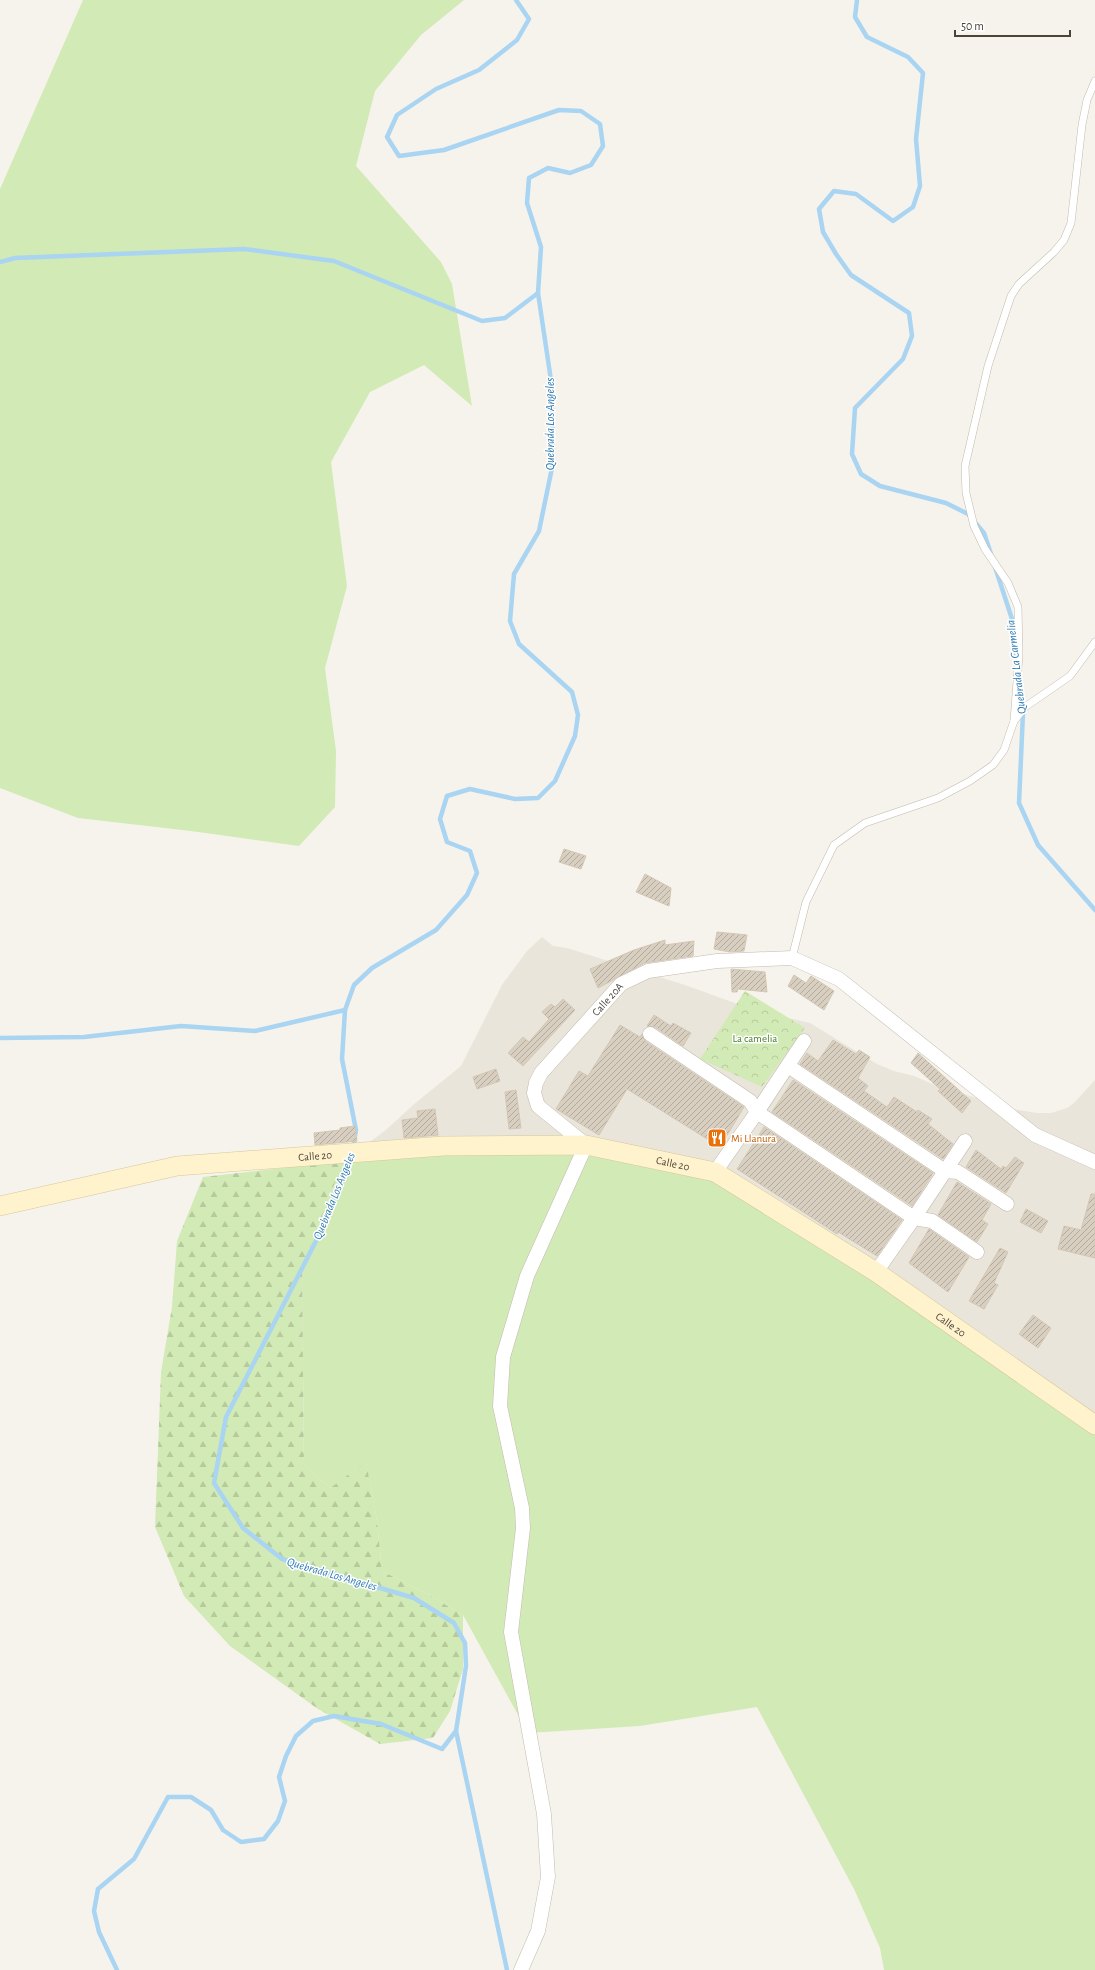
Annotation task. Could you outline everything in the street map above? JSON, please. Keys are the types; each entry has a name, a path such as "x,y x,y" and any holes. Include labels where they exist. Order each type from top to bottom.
{"main road":[{"name":"Calle 20","path":"0,1206 176,1166 443,1146 586,1145 715,1172 876,1272 1095,1425"}],"street":[{"name":"Calle 20A","path":"586,1145 538,1106 534,1093 536,1083 541,1073 622,984 648,971 665,968 717,961 792,958"},
{"path":"792,958 839,979 1035,1135 1095,1162"},
{"path":"650,1034 750,1101 757,1112 914,1218 932,1221 977,1252"},
{"path":"715,1172 804,1041"},
{"path":"788,1066 945,1171 958,1172 1007,1204"},
{"path":"876,1272 965,1141"},
{"path":"521,1970 538,1931 548,1877 544,1814 511,1632 523,1528 522,1508 500,1406 503,1357 527,1276 586,1145"}],"lane":[{"path":"792,958 806,902 834,845 865,823 938,798 970,781 993,765 1004,750 1014,721 1019,655 1018,607 1008,583 985,549 974,526 966,493 965,466 988,366 1011,296 1019,284 1054,252 1064,240 1071,223 1087,100 1095,81"},
{"path":"1014,721 1025,707 1070,676 1095,642"}],"shaded area":[{"name":"La camelia","path":"542,937 553,946 567,948 685,985 754,1010 810,1023 877,1064 894,1071 914,1076 937,1086 1013,1109 1037,1113 1051,1113 1067,1108 1074,1103 1095,1080 1095,1548 383,1331 288,1342 287,1296 340,1165 387,1129 413,1105 461,1066 502,985 527,951"}],"green space":[{"path":"83,0 464,0 421,35 375,91 356,166 441,262 452,284 472,406 424,365 370,392 331,462 347,586 325,668 336,751 335,807 299,846 191,831 78,818 0,788 0,189"},
{"name":"La camelia","path":"745,991 805,1028 762,1087 700,1059"},
{"path":"425,1151 571,1152 741,1186 1095,1422 1095,1970 884,1970 880,1948 855,1891 757,1707 640,1726 528,1733 463,1615 429,1595 382,1571 377,1520 366,1463 330,1488 304,1465 302,1267 343,1161"},
{"path":"343,1161 302,1268 304,1465 330,1488 366,1462 377,1520 382,1571 429,1595 463,1615 463,1669 450,1711 433,1738 380,1744 318,1709 230,1646 184,1596 155,1527 161,1372 172,1307 177,1241 203,1177"}],"building":[{"path":"564,849 586,856 581,869 559,862"},
{"path":"645,874 671,888 669,906 636,892"},
{"path":"717,932 747,935 744,951 730,952 714,949"},
{"path":"665,940 665,945 694,941 693,956 645,963 598,988 590,969 634,950"},
{"path":"731,969 765,972 767,992 738,989 737,992 732,992"},
{"path":"794,975 806,983 811,976 834,991 824,1010 788,986"},
{"path":"563,999 575,1010 523,1066 508,1053 523,1037 529,1042 549,1019 542,1012 551,1004 555,1007"},
{"path":"654,1015 671,1026 673,1023 691,1033 683,1046 655,1027 647,1026"},
{"path":"620,1025 640,1037 642,1034 645,1041 744,1107 720,1147 627,1089 599,1135 556,1109 579,1071 588,1076"},
{"path":"833,1040 856,1054 859,1050 870,1057 858,1078 868,1086 864,1091 887,1107 894,1097 917,1112 918,1110 932,1119 928,1124 953,1144 943,1159 800,1064 807,1053 818,1061"},
{"path":"918,1053 971,1101 962,1113 938,1091 940,1089 911,1063"},
{"path":"496,1069 500,1081 477,1089 473,1077"},
{"path":"793,1080 933,1173 912,1206 772,1112"},
{"path":"516,1090 521,1128 509,1129 505,1092"},
{"path":"435,1109 438,1135 404,1138 402,1120 418,1118 417,1111"},
{"path":"355,1126 357,1141 315,1145 314,1133 340,1130 340,1128"},
{"path":"764,1127 902,1220 877,1256 838,1232 837,1234 737,1169"},
{"path":"976,1150 1001,1169 1003,1166 1006,1168 1015,1157 1024,1163 1006,1193 966,1167"},
{"path":"957,1182 991,1204 982,1220 988,1224 977,1242 938,1215"},
{"path":"1091,1194 1095,1194 1095,1258 1058,1249 1064,1226 1081,1230"},
{"path":"1026,1209 1048,1221 1041,1233 1020,1222"},
{"path":"929,1229 969,1257 948,1292 909,1263"},
{"path":"1000,1248 1008,1252 994,1283 998,1285 984,1309 969,1301"},
{"path":"1033,1315 1051,1328 1038,1348 1019,1334"}],"waterway":[{"name":"Quebrada Los Angeles","path":"353,1148 356,1130 342,1059 345,1010 354,985 372,968 436,930 467,895 477,873 470,851 447,842 440,819 447,796 470,789 515,799 538,798 555,781 575,736 578,715 572,692 519,644 510,621 514,574 539,531 553,463 552,387 538,293 541,247 527,203 529,178 548,168 570,173 591,165 603,146 600,124 581,111 559,110 444,150 399,156 387,137 397,115 436,89 479,70 517,40 529,19 516,0"},
{"name":"Quebrada La Carmelia","path":"857,0 855,17 867,37 908,57 923,73 916,139 920,186 913,207 893,221 856,194 834,191 819,209 823,232 851,275 909,313 912,336 903,359 855,408 852,454 861,474 880,486 946,503 968,514 984,533 991,554"},
{"path":"0,262 15,258 244,249 334,261 482,321 505,318 538,293"},
{"name":"Quebrada La Carmelia","path":"995,567 1012,619 1016,654"},
{"name":"Quebrada La Carmelia","path":"1019,684 1023,713 1019,803 1038,845 1095,910"},
{"path":"0,1038 84,1037 181,1026 255,1031 345,1010"},
{"name":"Quebrada Los Angeles","path":"117,1970 99,1932 94,1911 98,1889 134,1859 168,1797 191,1797 211,1810 223,1830 241,1842 264,1839 278,1821 285,1801 279,1777 286,1756 296,1736 313,1721 334,1716 381,1724 442,1749 456,1731 466,1666 465,1643 454,1623 414,1598 282,1559 243,1528 214,1483 226,1417 316,1241 352,1157"},
{"path":"456,1731 507,1970"}],"place":[{"name":"Mi Llanura","path":"717,1138"}]}
